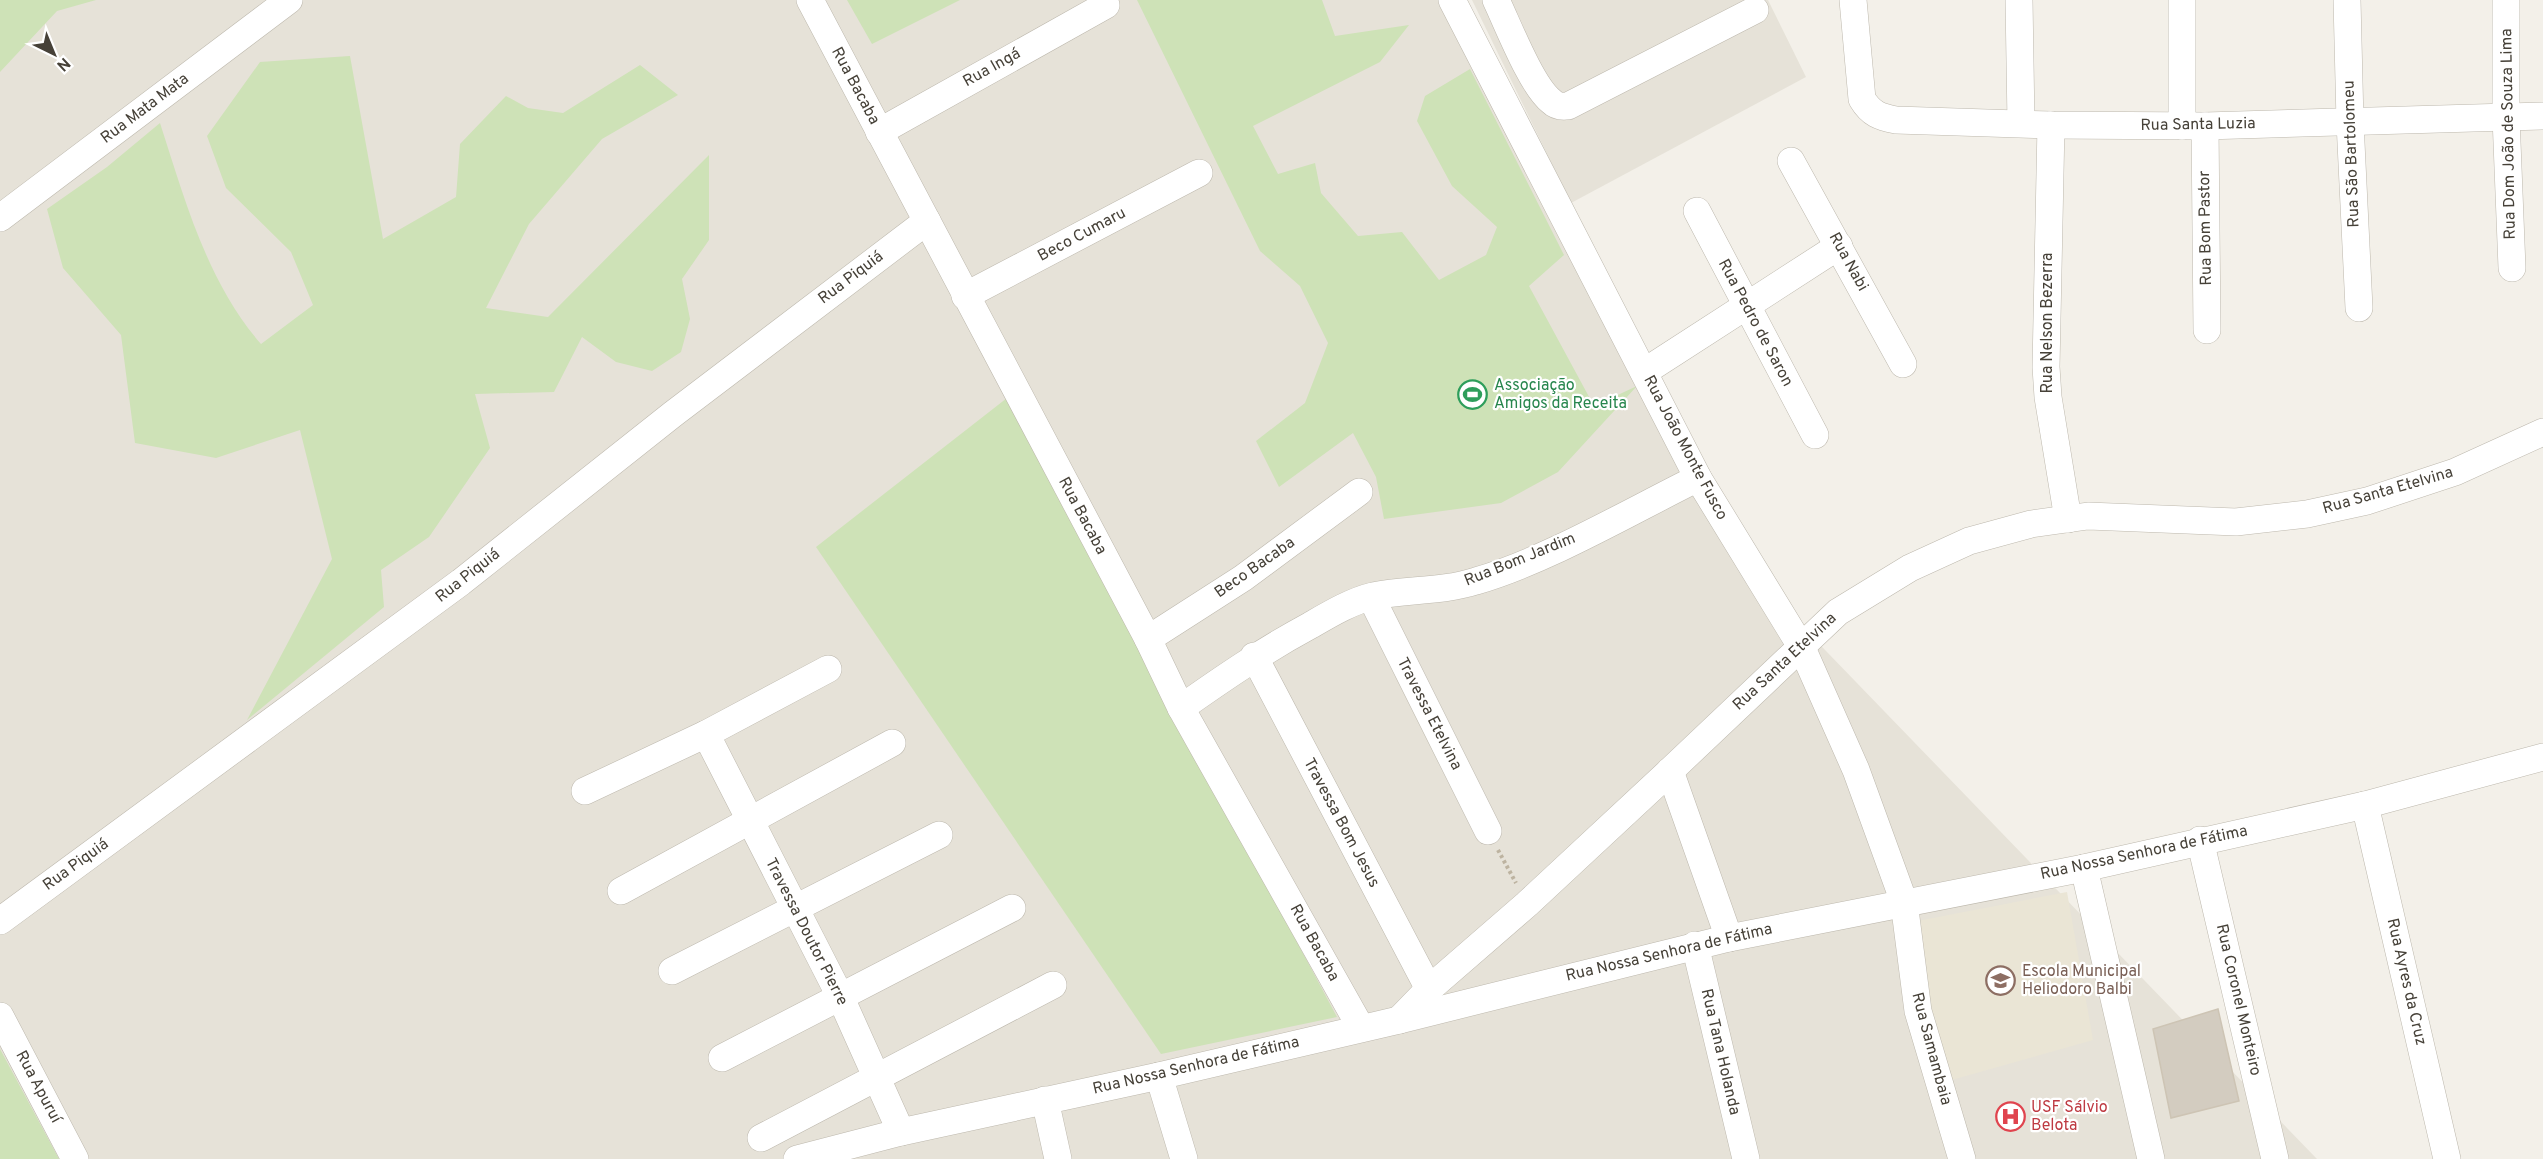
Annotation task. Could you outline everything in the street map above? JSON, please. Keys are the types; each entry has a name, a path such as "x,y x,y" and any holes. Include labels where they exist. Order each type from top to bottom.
{"street":[{"name":"Rua Mata Mata","path":"0,218 289,0"},
{"name":"Rua Bacaba","path":"810,0 927,220 965,297 1148,639 1181,708 1361,1028"},
{"name":"Rua João Monte Fusco","path":"1452,0 1698,478 1802,648 1856,770 1904,902"},
{"path":"1496,0 1539,86 1550,100 1560,107 1568,106 1755,10"},
{"name":"Rua Santa Luzia","path":"1853,0 1862,99 1869,111 1878,117 1896,120 2021,123 2051,126 2193,126 2543,116"},
{"path":"2019,0 2021,123"},
{"name":"Rua Bom Pastor","path":"2182,0 2207,330"},
{"name":"Rua São Bartolomeu","path":"2347,0 2349,122 2359,308"},
{"name":"Rua Dom João de Souza Lima","path":"2506,0 2506,117 2512,268"},
{"name":"Rua Ingá","path":"879,132 1106,5"},
{"name":"Rua Nelson Bezerra","path":"2051,126 2046,367 2048,397 2068,519"},
{"name":"Rua Nabi","path":"1791,161 1903,364"},
{"name":"Beco Cumaru","path":"965,297 1199,173"},
{"name":"Rua Pedro de Saron","path":"1697,212 1815,435"},
{"name":"Rua Piquiá","path":"0,921 461,582 673,414 927,220"},
{"path":"1644,372 1839,246"},
{"name":"Rua Santa Etelvina","path":"1400,1020 1429,989 1527,904 1838,612 1910,568 1969,541 2031,524 2088,516 2236,522 2307,514 2367,501 2455,472 2543,432"},
{"name":"Rua Bom Jardim","path":"1181,708 1254,656 1330,614 1371,597 1410,591 1441,590 1477,581 1551,551 1698,478"},
{"name":"Beco Bacaba","path":"1148,639 1243,578 1359,492"},
{"name":"Travessa Etelvina","path":"1371,597 1488,831"},
{"name":"Travessa Bom Jesus","path":"1254,656 1429,989"},
{"path":"585,791 706,734 828,669"},
{"name":"Travessa Doutor Pierre","path":"706,734 840,996 879,1078 889,1143"},
{"path":"621,891 892,743"},
{"name":"Rua Nossa Senhora de Fátima","path":"797,1159 889,1143 1045,1100 1400,1020 1695,945 2084,868 2200,840 2365,805 2542,761"},
{"path":"1670,771 1729,938"},
{"name":"Rua Ayres da Cruz","path":"2365,805 2446,1159"},
{"path":"672,971 939,836"},
{"name":"Rua Coronel Monteiro","path":"2200,840 2276,1159"},
{"path":"2084,868 2151,1159"},
{"name":"Rua Samambaia","path":"1904,902 1917,1011 1962,1159"},
{"path":"722,1058 1012,908"},
{"name":"Rua Tana Holanda","path":"1695,945 1746,1159"},
{"path":"761,1138 1053,985"},
{"name":"Rua Apuruí","path":"0,1016 75,1159"},
{"path":"1159,1076 1184,1159"},
{"path":"1045,1100 1058,1159"}],"path":[{"path":"1488,831 1527,904"}],"shaded area":[{"path":"0,0 1456,0 1694,466 1798,622 2317,1159 0,1159"},
{"path":"1472,0 1768,0 1806,77 1571,203"},
{"name":"Escola Municipal Heliodoro Balbi","path":"2067,892 2093,1040 1941,1083 1907,923"}],"green space":[{"path":"0,0 96,0 57,11 0,72"},
{"path":"847,0 960,0 872,44"},
{"path":"1137,0 1322,0 1335,36 1409,25 1380,62 1253,126 1278,174 1315,163 1321,193 1358,236 1402,232 1439,280 1486,255 1497,227 1452,186 1417,121 1425,96 1470,69 1564,255 1529,286 1594,406 1637,386 1558,472 1501,503 1384,519 1376,477 1353,433 1279,487 1256,441 1305,403 1328,343 1300,286 1260,251"},
{"path":"350,56 383,239 456,197 460,144 506,96 528,108 563,113 640,65 678,95 602,139 529,224 486,308 548,317 709,155 709,240 682,279 690,319 681,352 652,371 616,362 582,337 554,392 475,394 490,448 429,537 381,570 384,607 247,720 332,559 300,430 216,458 135,443 121,335 63,268 47,209 107,167 160,123 189,210 212,267 242,320 261,344 313,305 291,252 226,188 207,136 260,62"},
{"path":"1007,398 1337,1017 1161,1054 816,547"},
{"path":"0,1049 59,1159 0,1159"}],"building":[{"path":"2218,1009 2239,1101 2171,1118 2153,1029"}],"place":[{"name":"Associação Amigos da Receita","path":"1473,395"},
{"name":"Escola Municipal Heliodoro Balbi","path":"2001,981"},
{"name":"USF Sálvio Belota","path":"2010,1117"}]}
